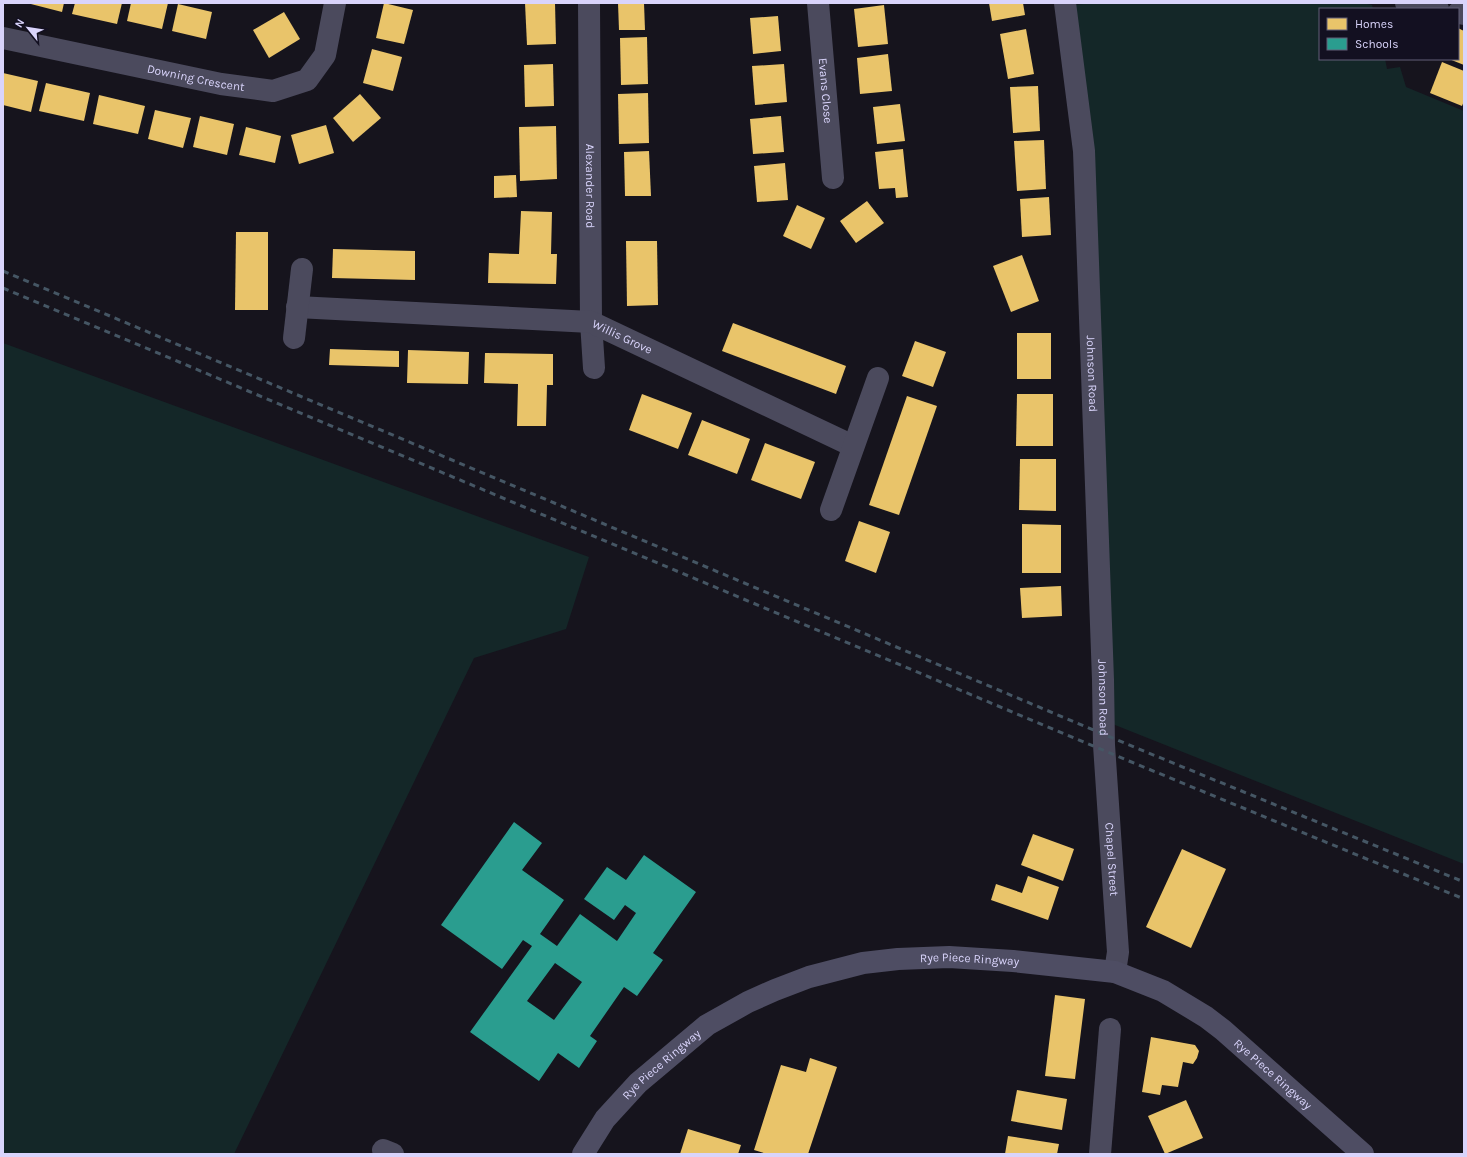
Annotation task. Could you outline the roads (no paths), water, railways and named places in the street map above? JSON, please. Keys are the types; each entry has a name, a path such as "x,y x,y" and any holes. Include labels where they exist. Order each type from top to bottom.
{"main road":[{"name":"Rye Piece Ringway","path":"583,1154 605,1119 638,1083 707,1025 775,990 808,977 863,963 898,959 949,957 1013,961 1115,972 1163,991 1206,1017 1223,1030 1363,1154"}],"street":[{"name":"Downing Crescent","path":"3,38 221,84 273,91 308,80 325,55 335,3"},
{"name":"Alexander Road","path":"589,3 591,322 594,368"},
{"name":"Evans Close","path":"818,3 833,178"},
{"name":"Johnson Road","path":"1064,3 1084,151 1104,745"},
{"path":"1406,3 1433,8"},
{"path":"294,338 302,269"},
{"name":"Willis Grove","path":"297,307 591,322 854,446"},
{"path":"831,510 878,378"},
{"name":"Chapel Street","path":"1104,745 1118,952 1115,972"},
{"path":"1100,1154 1110,1029"}],"railway":[{"path":"3,271 1134,747 1464,882"},
{"path":"3,288 1129,761 1464,899"}]}
